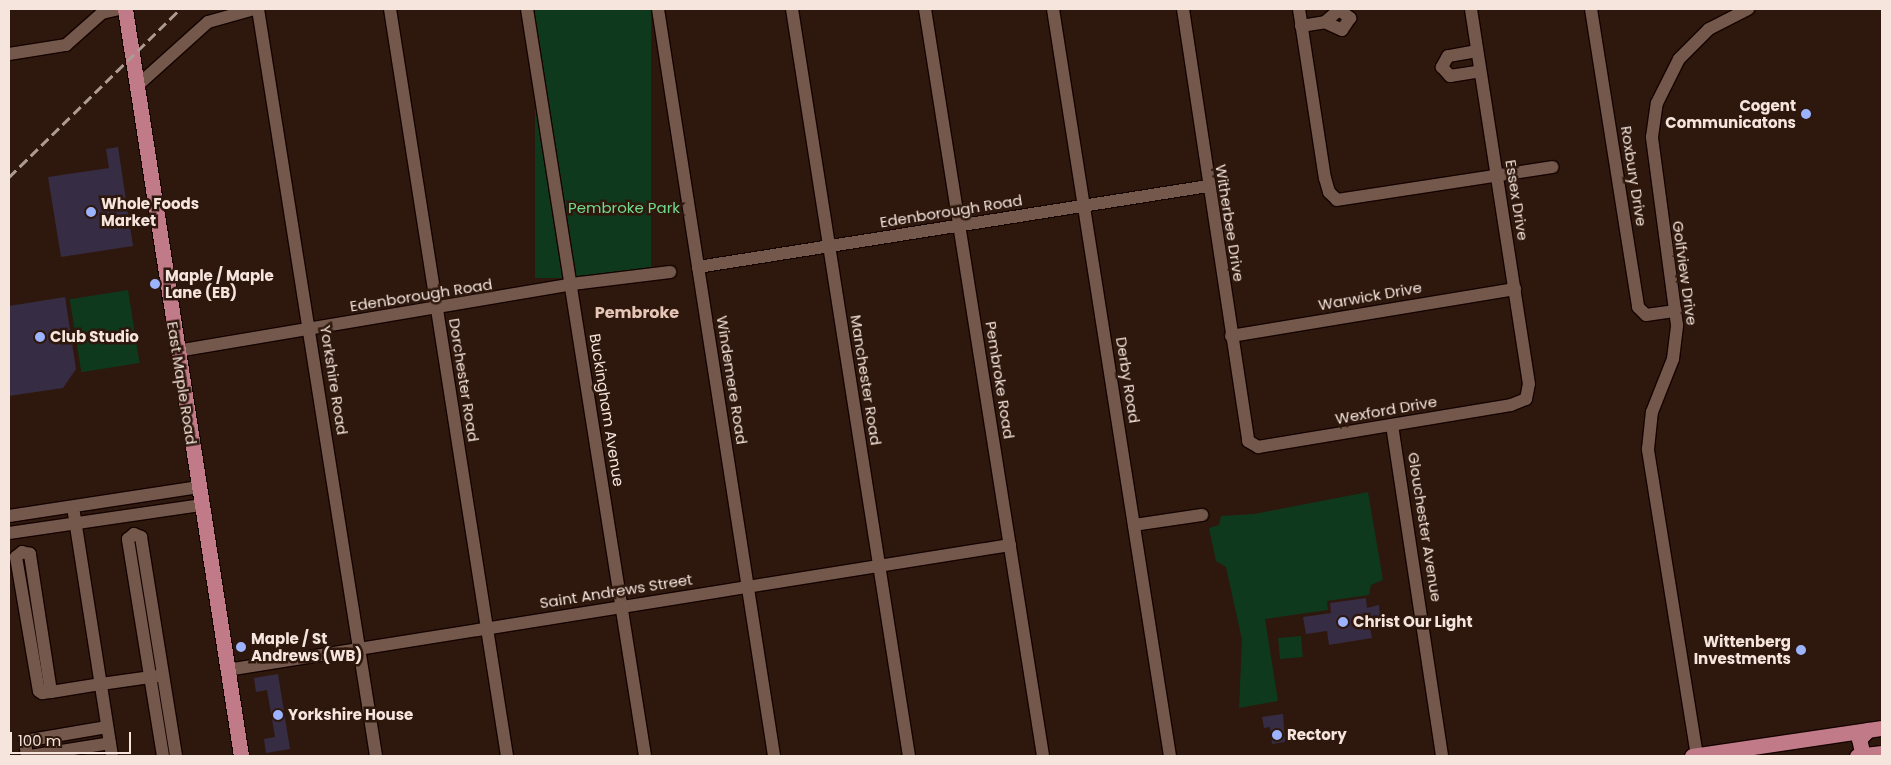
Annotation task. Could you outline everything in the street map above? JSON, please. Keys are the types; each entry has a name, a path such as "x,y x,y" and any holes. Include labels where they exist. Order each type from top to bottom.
{"main road":[{"name":"East Maple Road","path":"125,9 241,756"},
{"path":"1696,756 1875,729"},
{"path":"1875,729 1859,739 1860,756 1882,753"}],"street":[{"path":"9,54 66,45 102,13 120,9"},
{"path":"138,86 208,22 256,9"},
{"name":"Yorkshire Road","path":"256,9 376,756"},
{"name":"Dorchester Road","path":"390,9 507,756"},
{"name":"Buckingham Avenue","path":"527,9 645,756"},
{"name":"Windemere Road","path":"658,9 774,756"},
{"name":"Manchester Road","path":"792,9 909,756"},
{"name":"Pembroke Road","path":"925,9 1043,756"},
{"name":"Derby Road","path":"1053,9 1170,756"},
{"name":"Witherbee Drive","path":"1183,9 1208,186 1248,441"},
{"path":"1298,9 1325,178 1329,192 1337,200 1552,167"},
{"name":"Essex Drive","path":"1471,9 1529,384 1527,396"},
{"name":"Roxbury Drive","path":"1591,9 1638,307 1646,315 1676,311"},
{"name":"Golfview Drive","path":"1696,756 1648,450 1652,412 1676,349 1676,311 1653,160 1656,109 1667,80 1688,48 1720,22 1748,9"},
{"path":"1301,26 1325,22"},
{"path":"1477,51 1448,56 1442,68 1450,76 1480,71"},
{"name":"Edenborough Road","path":"698,267 1208,186"},
{"name":"Edenborough Road","path":"177,351 571,286 670,272"},
{"name":"Warwick Drive","path":"1232,336 1515,289"},
{"name":"Wexford Drive","path":"1248,441 1258,447 1272,446 1511,405 1527,396"},
{"name":"Glouchester Avenue","path":"1392,425 1446,755"},
{"path":"9,516 199,487"},
{"path":"9,533 202,505"},
{"path":"73,507 112,756"},
{"path":"1134,526 1202,515"},
{"path":"156,676 151,599 141,537 134,534 128,539 138,601 156,676 171,756"},
{"name":"Saint Andrews Street","path":"227,670 1010,545"},
{"path":"51,692 30,554 22,552 16,557 36,688 42,693 51,692 100,684 156,676"},
{"path":"138,601 151,599"},
{"path":"26,619 40,617"},
{"path":"107,727 25,741 29,756 110,743"}],"green space":[{"name":"Pembroke Park","path":"535,9 651,9 651,278 535,278"},
{"path":"128,290 140,363 81,372 70,299"},
{"path":"1368,492 1383,580 1371,585 1369,595 1327,601 1328,610 1265,619 1278,701 1239,708 1242,640 1226,567 1216,561 1209,528 1219,525 1221,516 1254,514"},
{"path":"1301,636 1303,657 1280,659 1278,638"}],"building":[{"name":"Whole Foods Market","path":"118,147 133,246 61,257 48,177 109,168 106,149"},
{"name":"Club Studio","path":"65,297 76,369 63,388 9,396 9,306"},
{"name":"Christ Our Light","path":"1366,598 1367,608 1379,605 1382,627 1370,628 1372,638 1329,645 1327,631 1306,634 1303,617 1331,613 1330,603"},
{"name":"Yorkshire House","path":"278,674 290,749 266,753 264,739 275,737 267,690 256,692 254,678"},
{"name":"Rectory","path":"1283,714 1285,742 1272,744 1270,727 1264,728 1262,717"}],"railway":[{"path":"9,177 180,9"}],"place":[{"name":"Cogent Communicatons","path":"1806,114"},
{"name":"Whole Foods Market","path":"91,212"},
{"name":"Maple / Maple Lane (EB)","path":"155,284"},
{"name":"Club Studio","path":"40,337"},
{"name":"Christ Our Light","path":"1343,622"},
{"name":"Maple / St Andrews (WB)","path":"241,647"},
{"name":"Wittenberg Investments","path":"1801,650"},
{"name":"Yorkshire House","path":"278,715"},
{"name":"Rectory","path":"1277,735"}],"district":[{"name":"Pembroke","path":"637,313"}]}
